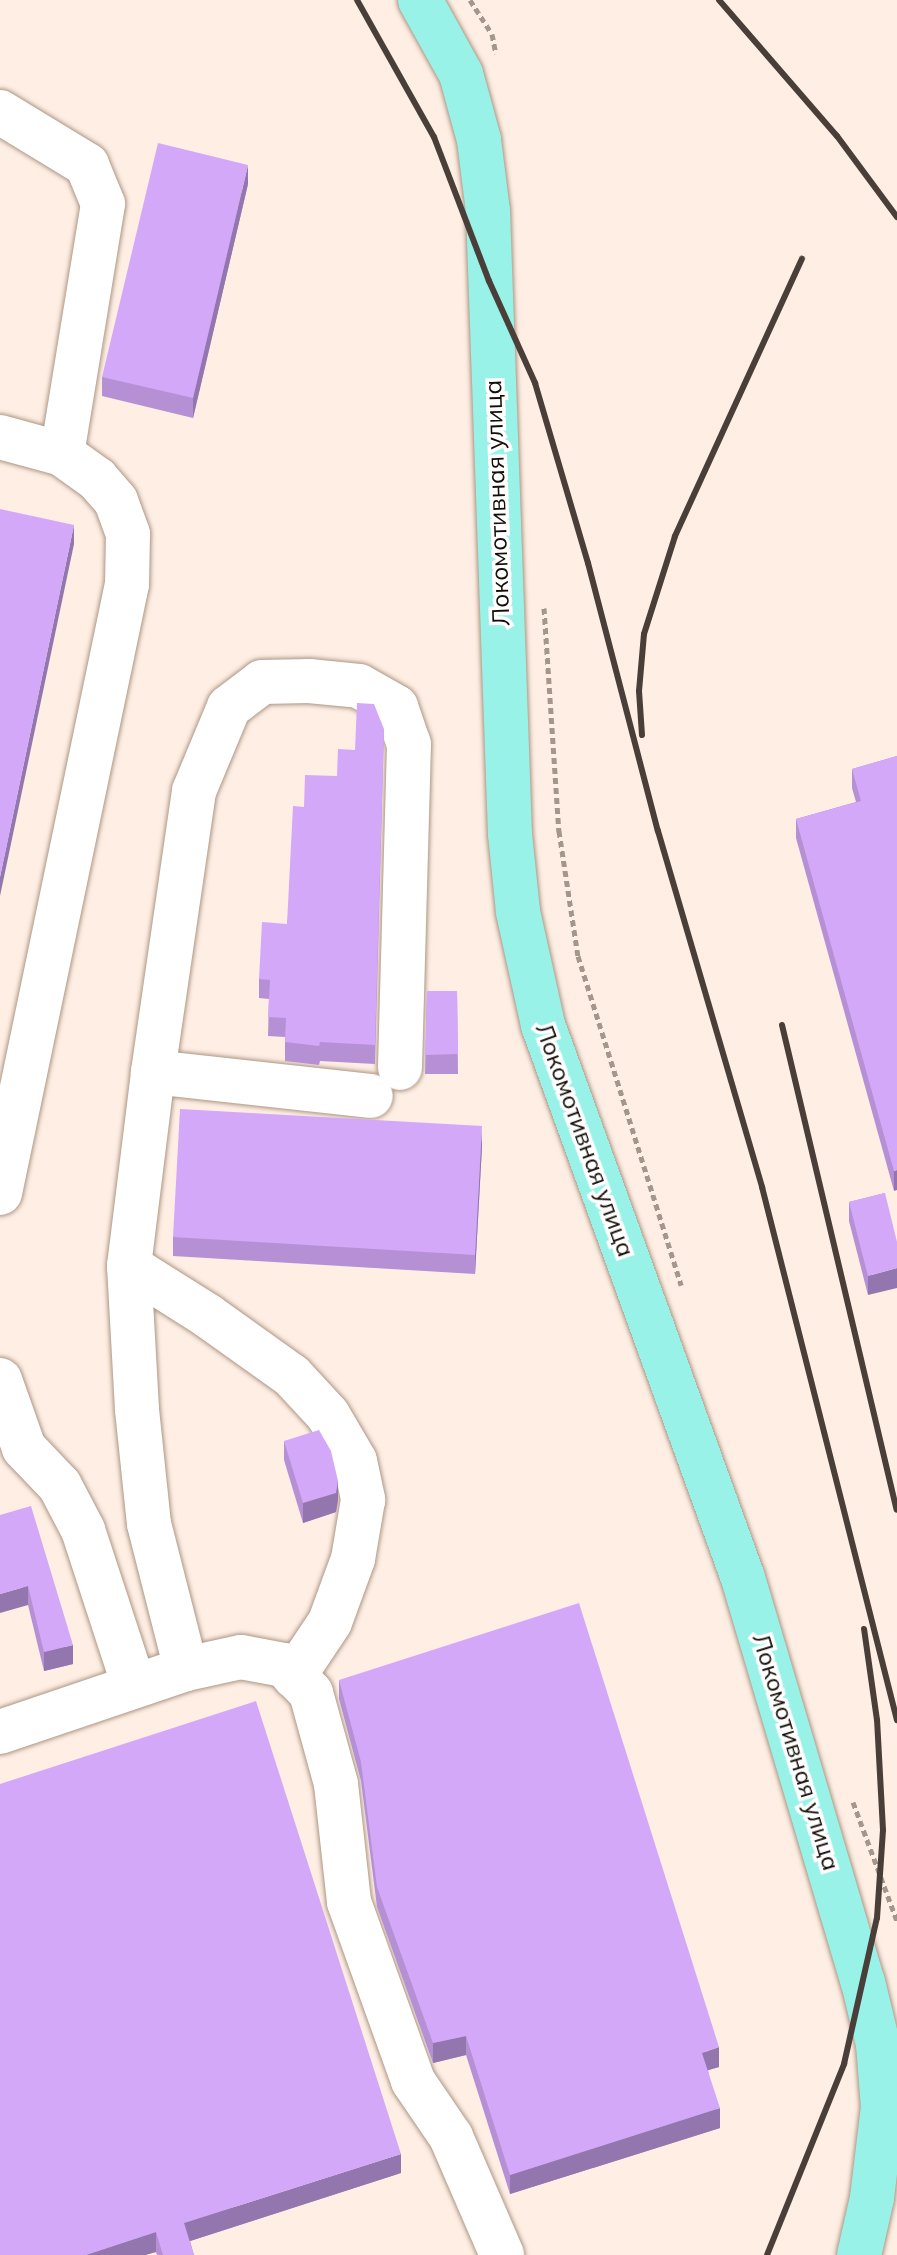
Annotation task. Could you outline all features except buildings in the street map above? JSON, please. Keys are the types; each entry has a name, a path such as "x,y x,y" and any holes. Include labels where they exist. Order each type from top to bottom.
{"main road":[{"name":"Локомотивная улица","path":"420,0 461,74 479,140 488,211 510,834 518,912 543,1025 743,1578 863,1982 878,2044 883,2107 872,2198 859,2255"}],"lane":[{"path":"0,112 87,165 103,204 62,454"},
{"path":"0,437 62,454 97,479 116,501 128,534 127,584 0,1193"},
{"path":"153,1072 386,1082 409,744 396,707 359,686 309,681 262,682 229,707 194,791 153,1072 129,1266 137,1409 149,1524 186,1669"},
{"path":"129,1266 208,1316 292,1376 328,1415 355,1461 363,1500 353,1559 330,1622 294,1676"},
{"path":"0,1380 24,1448 60,1486 83,1530 134,1686"},
{"path":"0,1732 186,1669 241,1657 284,1665 311,1693 336,1784 349,1902 413,2081 451,2137 502,2255"}],"path":[{"path":"470,0 492,34 498,63"},
{"path":"543,606 559,831 578,956 684,1296"},
{"path":"850,1796 897,1921"}],"railway":[{"path":"357,0 434,137 489,281 535,383 588,563 658,831 762,1187 897,1720"},
{"path":"719,0 837,136 897,217"},
{"path":"642,735 639,691 644,634 675,536 802,259"},
{"path":"782,1025 897,1510"},
{"path":"767,2255 844,2064 877,1918 883,1830 877,1720 864,1629"}]}
